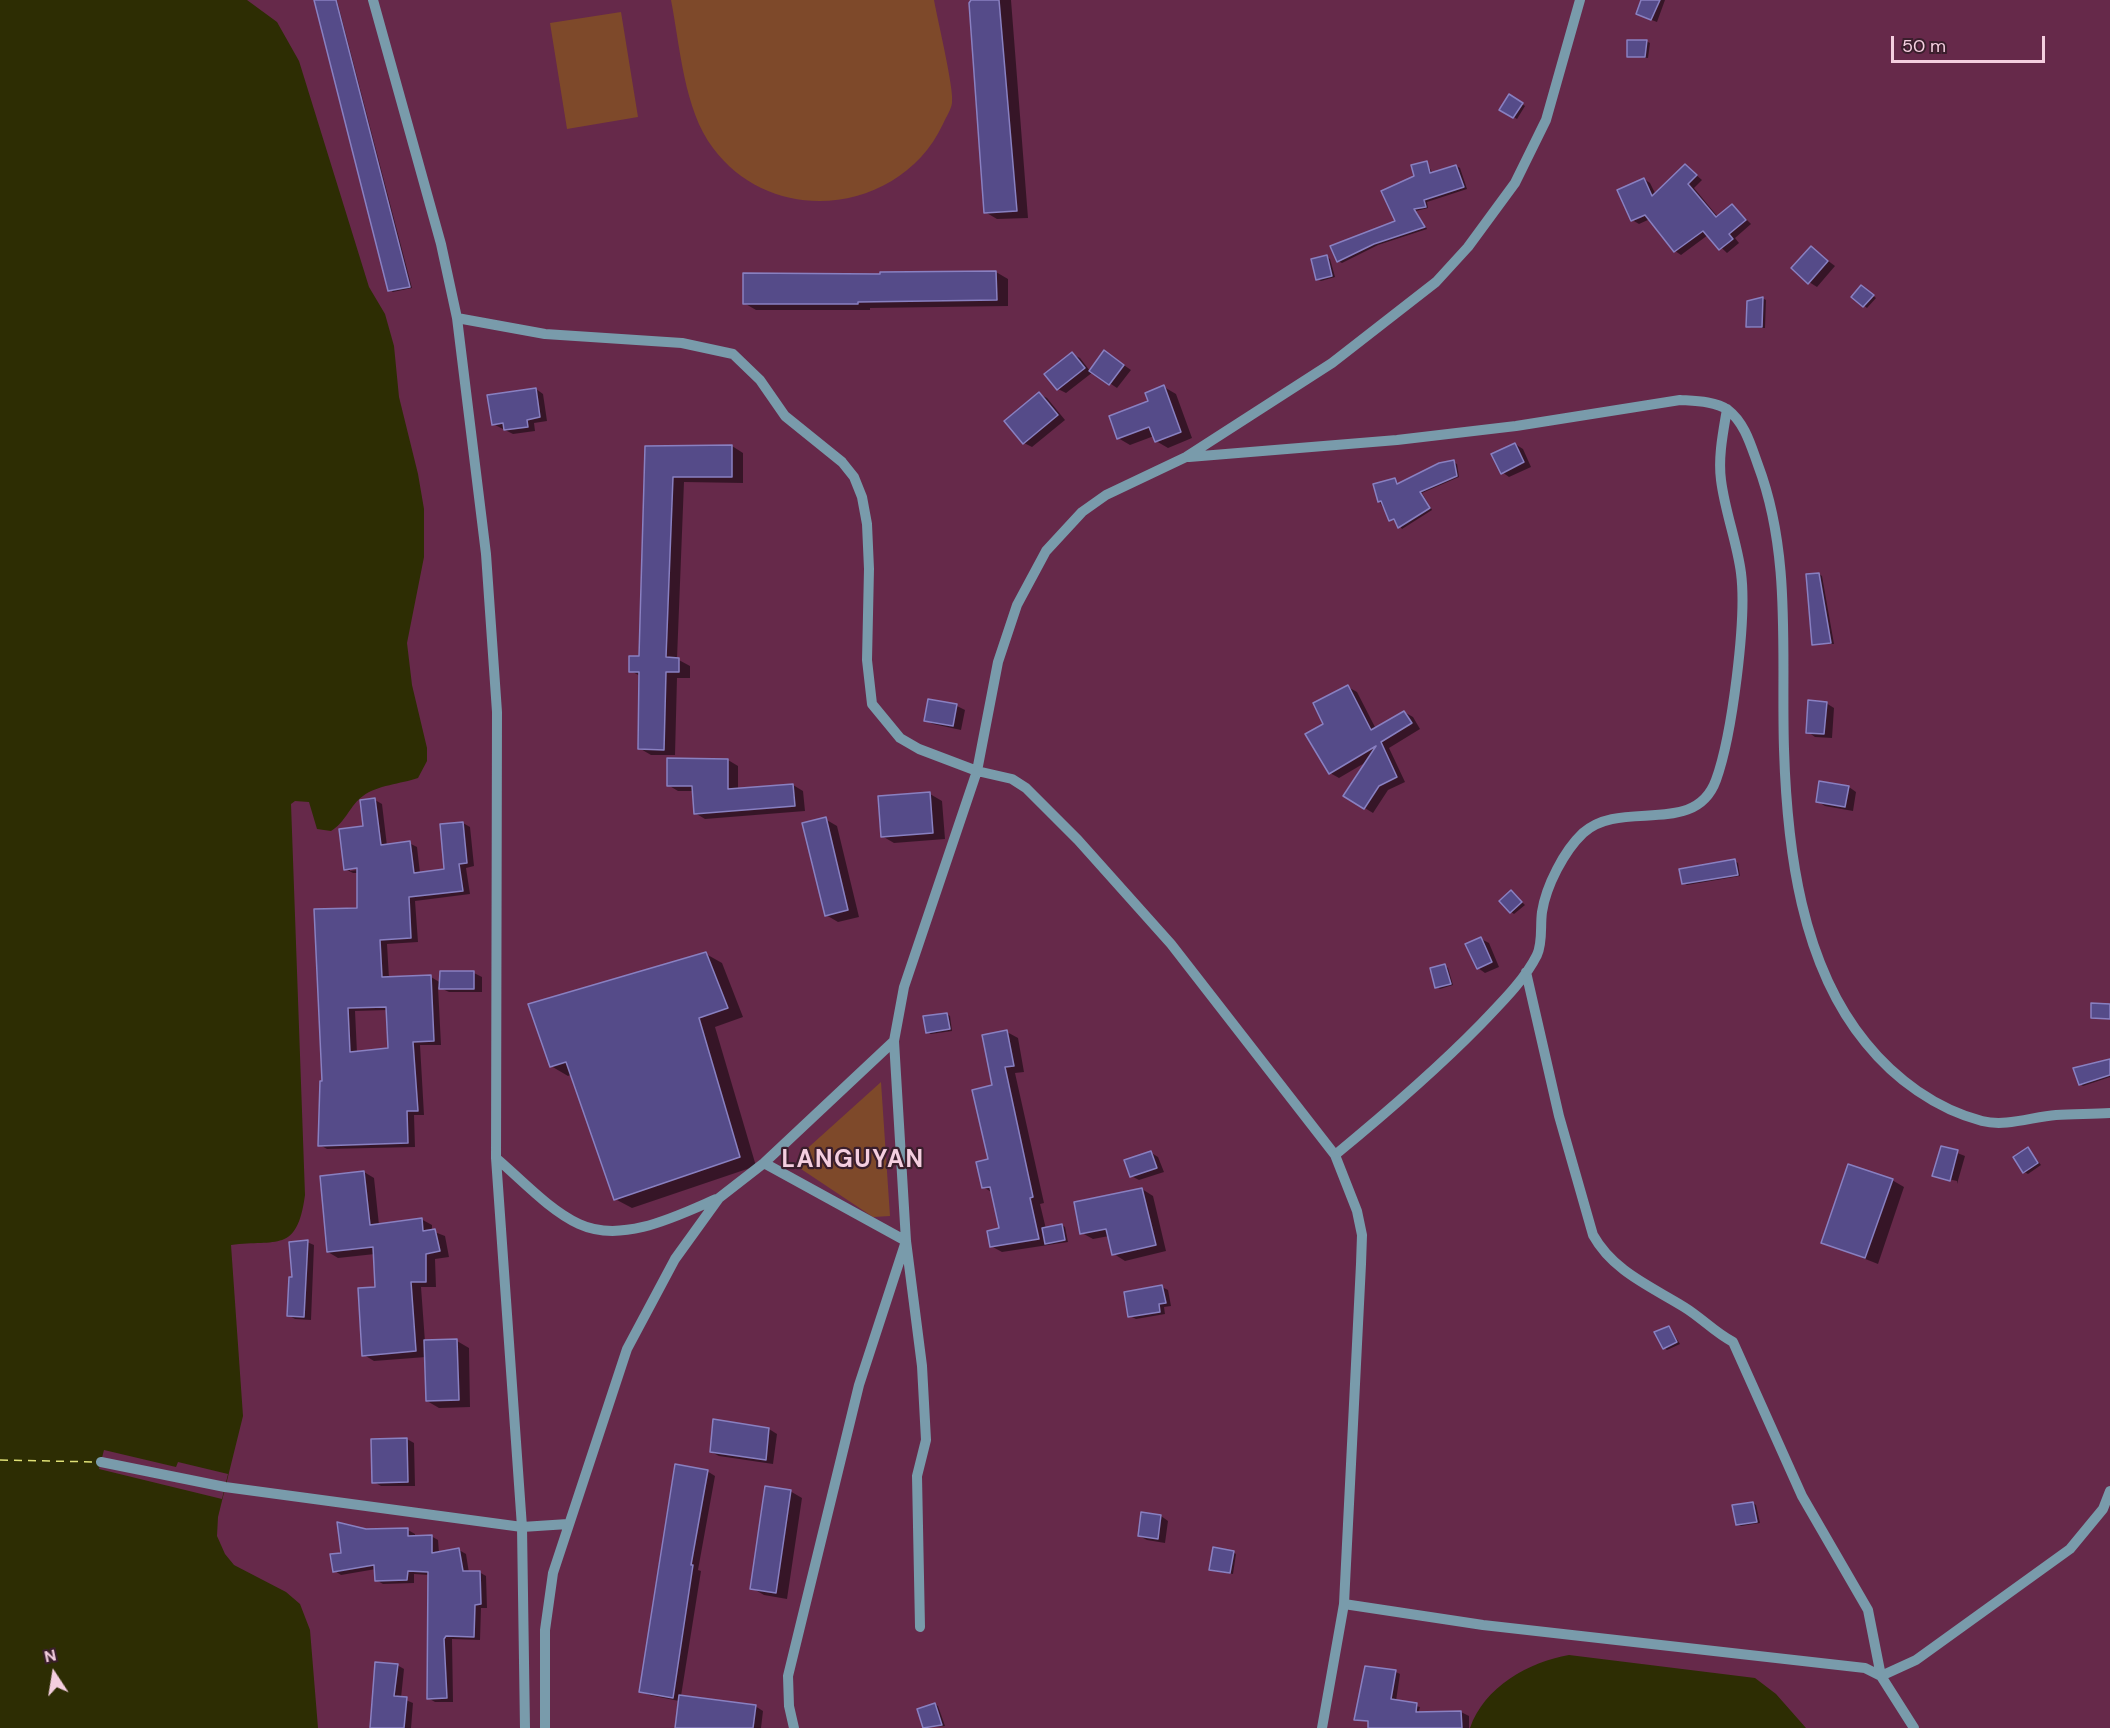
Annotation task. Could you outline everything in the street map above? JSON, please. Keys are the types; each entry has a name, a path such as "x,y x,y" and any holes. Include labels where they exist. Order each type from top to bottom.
{"street":[{"path":"373,0 432,213 457,318 486,554 497,712 496,1158 522,1527 525,1728"},
{"path":"920,1627 917,1476 926,1440 922,1366 906,1241 894,1041 904,987 977,771 998,662 1017,605 1046,551 1082,512 1106,495 1186,457 1332,363 1436,282 1468,247 1515,183 1546,120 1580,0"},
{"path":"457,318 545,334 682,343 733,354 759,380 785,416 842,462 854,477 862,497 867,524 869,569 867,660 872,704 900,738 919,750 977,771 1012,779 1026,788 1071,832 1171,944 1335,1155 1354,1201 1362,1235 1344,1604 1322,1728"},
{"path":"1186,457 1397,441 1516,426 1680,400 1700,401 1727,409 1743,427 1767,487 1776,541 1782,605 1785,669 1784,748 1789,820 1802,899 1832,992 1854,1028 1884,1066 1917,1091 1950,1109 1984,1121 2012,1122 2054,1116 2110,1113"},
{"path":"1335,1155 1431,1075 1496,1008 1526,972 1538,953 1542,911 1549,889 1568,852 1582,834 1598,822 1613,817 1658,816 1685,811 1701,802 1715,782 1726,737 1743,597 1741,572 1721,481 1720,458 1727,409"},
{"path":"1526,972 1559,1116 1593,1235 1602,1252 1651,1290 1700,1318 1713,1332 1733,1342 1802,1496 1868,1610 1881,1676 1914,1728"},
{"path":"545,1728 545,1630 553,1573 627,1349 675,1260 719,1198 764,1163 894,1041"},
{"path":"496,1158 559,1211 580,1225 626,1230 719,1198"},
{"path":"764,1163 906,1241"},
{"path":"794,1728 789,1706 789,1677 860,1385 906,1241"},
{"path":"101,1462 225,1487 522,1527 568,1524"},
{"path":"1881,1676 1916,1660 2070,1549 2103,1509 2110,1491"},
{"path":"1344,1604 1483,1625 1865,1668 1881,1676"},
{"path":"524,1630 545,1630"}],"shaded area":[{"path":"0,0 247,0 277,22 299,61 369,287 385,314 394,346 399,397 418,474 424,509 424,557 407,643 412,685 427,748 427,761 418,778 382,787 363,796 331,831 317,829 309,802 295,801 291,804 305,1195 297,1227 290,1235 273,1242 231,1245 243,1416 218,1517 217,1536 225,1554 234,1565 286,1592 300,1604 310,1630 318,1728 0,1728"},
{"path":"671,0 934,0 951,85 951,108 924,154 898,177 868,193 835,200 801,200 768,191 738,174 713,148 703,133 684,77"},
{"path":"621,12 638,117 567,129 550,23"},
{"path":"881,1082 890,1216 873,1217 798,1167 800,1155"},
{"path":"1569,1655 1755,1678 1776,1694 1806,1728 1470,1728 1486,1700 1510,1679 1524,1670 1554,1658"}],"pier":[{"path":"104,1450 176,1467 178,1462 228,1474 222,1499 99,1469"}],"building":[{"path":"314,0 336,0 410,287 388,291"},
{"path":"971,0 999,0 1017,211 984,213 969,3"},
{"path":"1641,0 1660,0 1651,20 1636,14"},
{"path":"1627,40 1647,40 1645,57 1627,57"},
{"path":"1509,94 1523,103 1513,118 1499,110"},
{"path":"1427,161 1430,173 1456,165 1464,187 1424,200 1426,207 1414,209 1425,227 1374,244 1337,262 1330,246 1395,221 1381,191 1414,176 1411,165"},
{"path":"1685,164 1697,175 1688,184 1716,217 1732,204 1746,220 1729,234 1733,239 1719,250 1703,231 1674,252 1645,215 1631,221 1617,190 1644,178 1652,196"},
{"path":"1811,246 1828,261 1808,284 1791,268"},
{"path":"1327,255 1332,276 1316,280 1311,259"},
{"path":"996,271 997,300 858,302 858,304 743,304 743,273 880,274 880,272"},
{"path":"1861,285 1874,295 1863,307 1851,297"},
{"path":"1763,297 1762,327 1746,327 1747,301"},
{"path":"1104,350 1124,365 1109,385 1089,371"},
{"path":"1072,352 1085,368 1057,390 1044,374"},
{"path":"1164,385 1181,432 1155,442 1149,427 1117,439 1109,416 1148,401 1145,393"},
{"path":"536,388 540,417 527,420 528,427 504,430 503,423 492,425 487,395"},
{"path":"1039,392 1058,415 1023,444 1004,421"},
{"path":"1515,443 1524,462 1501,474 1491,454"},
{"path":"732,445 732,477 673,477 666,657 679,658 679,672 666,672 664,750 638,749 639,672 629,672 629,656 639,656 645,446"},
{"path":"1454,460 1457,476 1420,492 1430,508 1398,528 1394,519 1389,521 1381,501 1378,502 1373,484 1395,478 1397,484 1439,463"},
{"path":"1819,573 1831,643 1812,645 1806,574"},
{"path":"1348,685 1371,730 1404,711 1412,723 1381,742 1397,777 1379,786 1364,809 1343,796 1376,746 1329,774 1305,734 1323,724 1313,703"},
{"path":"928,699 957,704 953,726 924,721"},
{"path":"1808,700 1827,702 1824,734 1806,733"},
{"path":"667,758 728,759 728,789 793,784 795,806 694,814 692,786 667,786"},
{"path":"1819,781 1849,786 1845,807 1816,802"},
{"path":"930,792 933,833 881,837 878,796"},
{"path":"375,798 381,845 410,841 414,873 444,869 440,824 463,822 467,863 459,864 463,891 409,897 411,938 380,940 382,977 431,975 434,1041 413,1042 418,1111 407,1111 408,1143 318,1146 320,1081 322,1081 314,909 357,908 357,868 344,870 339,829 363,826 360,800","holes":["386,1007 388,1048 350,1052 348,1008"]},
{"path":"826,817 848,910 825,916 802,823"},
{"path":"1735,859 1738,875 1682,884 1679,869"},
{"path":"1511,890 1522,902 1510,913 1499,901"},
{"path":"1481,937 1492,962 1477,969 1465,944"},
{"path":"706,952 728,1008 699,1018 740,1157 614,1200 566,1062 550,1067 528,1004"},
{"path":"1445,964 1451,984 1435,988 1430,968"},
{"path":"440,971 474,971 474,989 439,989"},
{"path":"2091,1003 2110,1004 2110,1019 2091,1018"},
{"path":"947,1013 950,1029 926,1033 923,1016"},
{"path":"1007,1030 1014,1066 1005,1067 1033,1197 1030,1198 1039,1239 990,1247 987,1231 999,1228 990,1187 982,1188 976,1162 988,1159 972,1090 992,1085 982,1035"},
{"path":"2110,1059 2110,1075 2079,1085 2073,1068"},
{"path":"1941,1146 1958,1150 1950,1181 1932,1176"},
{"path":"2028,1147 2038,1163 2023,1173 2013,1157"},
{"path":"1151,1151 1157,1168 1130,1177 1124,1160"},
{"path":"1848,1164 1893,1179 1865,1258 1821,1243"},
{"path":"364,1171 370,1225 422,1218 423,1231 435,1229 440,1251 426,1254 426,1282 411,1282 416,1351 362,1356 358,1288 375,1287 373,1247 327,1252 320,1176"},
{"path":"1142,1188 1156,1245 1112,1255 1106,1229 1080,1234 1074,1202"},
{"path":"1062,1224 1065,1240 1045,1244 1042,1228"},
{"path":"308,1240 304,1317 287,1316 289,1277 292,1277 289,1242"},
{"path":"1162,1285 1166,1303 1159,1304 1160,1312 1128,1317 1124,1292"},
{"path":"1669,1326 1677,1342 1663,1349 1654,1332"},
{"path":"457,1339 459,1400 426,1401 424,1340"},
{"path":"713,1419 769,1428 766,1460 710,1452"},
{"path":"407,1438 408,1482 372,1483 371,1439"},
{"path":"675,1464 708,1470 691,1565 693,1565 673,1698 639,1692"},
{"path":"765,1486 791,1490 776,1593 750,1589"},
{"path":"1753,1502 1757,1522 1736,1525 1732,1505"},
{"path":"1141,1512 1161,1515 1158,1539 1138,1536"},
{"path":"337,1522 366,1529 408,1528 408,1536 432,1535 432,1553 459,1548 463,1571 480,1571 481,1604 475,1605 474,1637 446,1636 444,1639 447,1698 427,1699 428,1572 408,1571 407,1580 375,1581 374,1565 333,1572 330,1554 341,1553"},
{"path":"1213,1547 1234,1551 1230,1573 1209,1570"},
{"path":"375,1662 398,1664 394,1696 407,1697 404,1728 370,1728"},
{"path":"1365,1666 1396,1670 1391,1699 1417,1703 1416,1712 1461,1711 1462,1728 1368,1728 1368,1721 1354,1720"},
{"path":"679,1695 756,1705 753,1728 675,1728"},
{"path":"935,1703 942,1725 923,1728 917,1709"}],"ferry route":[{"path":"0,1460 97,1462"}],"district":[{"name":"LANGUYAN","path":"853,1161"}]}
